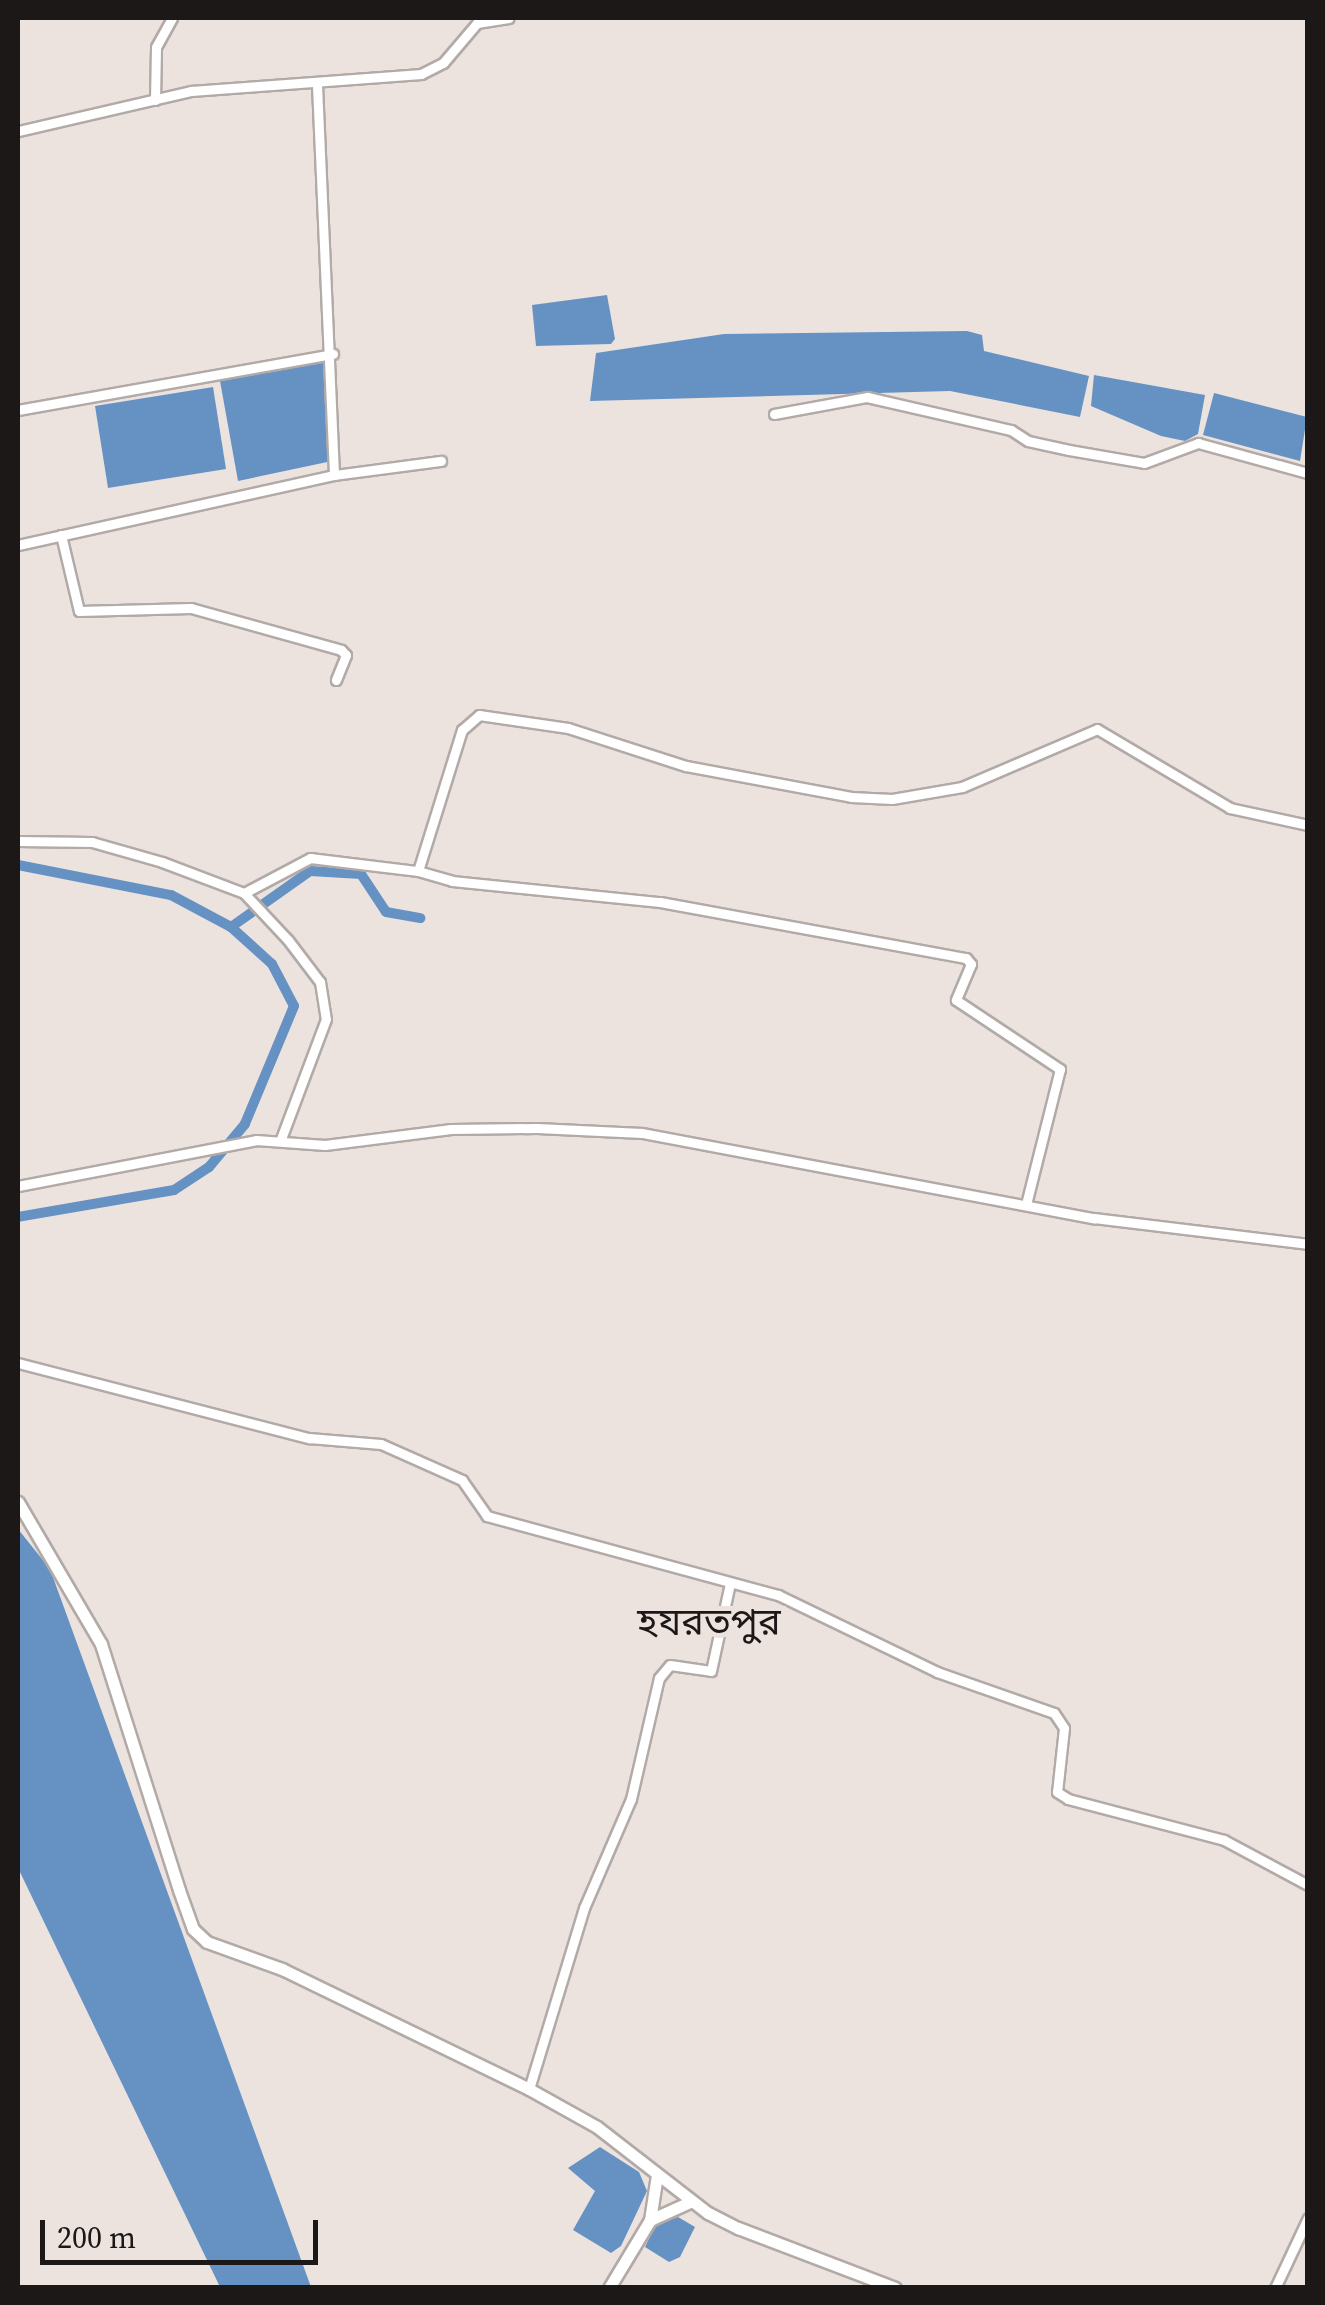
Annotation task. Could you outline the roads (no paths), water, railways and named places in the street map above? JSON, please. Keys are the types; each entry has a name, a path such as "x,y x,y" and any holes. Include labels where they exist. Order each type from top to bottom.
{"street":[{"path":"156,100 156,47 172,18"},
{"path":"18,132 216,88 317,85 433,70 477,23 509,18"},
{"path":"317,85 333,354 334,476"},
{"path":"18,410 333,354"},
{"path":"774,414 866,397 1011,430 1069,450 1144,463 1198,443 1308,473"},
{"path":"18,545 334,476 441,461"},
{"path":"60,534 79,612 191,608 341,650 346,655 336,680"},
{"path":"418,871 462,730 479,715 568,728 659,759 851,797 932,795 1060,741 1108,730 1230,808 1308,825"},
{"path":"18,841 114,847 245,894 267,916 311,968 326,998 322,1039 281,1139"},
{"path":"245,894 310,858 418,871 452,881 745,916 966,958 971,964 956,1000 1060,1069 1026,1204"},
{"path":"18,1186 256,1140 325,1144 504,1128 642,1133 1094,1218 1308,1244"},
{"path":"18,1363 310,1438 381,1444 462,1480 488,1516 778,1595 937,1672 1054,1713 1064,1728 1057,1792 1068,1799 1224,1840 1308,1885"},
{"path":"18,1502 102,1644 193,1928 208,1942 282,1969 530,2089 597,2127 692,2201 738,2228 895,2288"},
{"path":"530,2089 584,1908 631,1799 659,1678 670,1665 711,1671 730,1582"},
{"path":"608,2288 650,2220 658,2175"},
{"path":"650,2220 692,2201"},
{"path":"1275,2288 1308,2218"}],"water":[{"path":"607,295 615,339 611,344 536,346 532,305"},
{"path":"967,331 982,335 984,351 1089,376 1080,417 950,391 590,401 596,353 724,334"},
{"path":"327,361 332,461 238,481 220,381"},
{"path":"1094,375 1205,395 1198,434 1185,441 1161,436 1091,406"},
{"path":"213,387 226,469 108,488 95,406"},
{"path":"1214,393 1307,417 1300,461 1203,435"},
{"path":"18,1529 50,1569 311,2287 220,2287 18,1868"},
{"path":"600,2147 639,2172 647,2191 621,2246 611,2253 573,2230 595,2191 568,2168"},
{"path":"678,2217 695,2227 680,2257 669,2262 645,2247 656,2224"}],"waterway":[{"path":"18,865 171,895 231,927 272,964 294,1006 245,1124 209,1167 174,1190 18,1217"},
{"path":"231,927 310,871 361,874 386,912 420,918"}],"district":[{"name":"হযরতপুর","path":"709,1623"}]}
